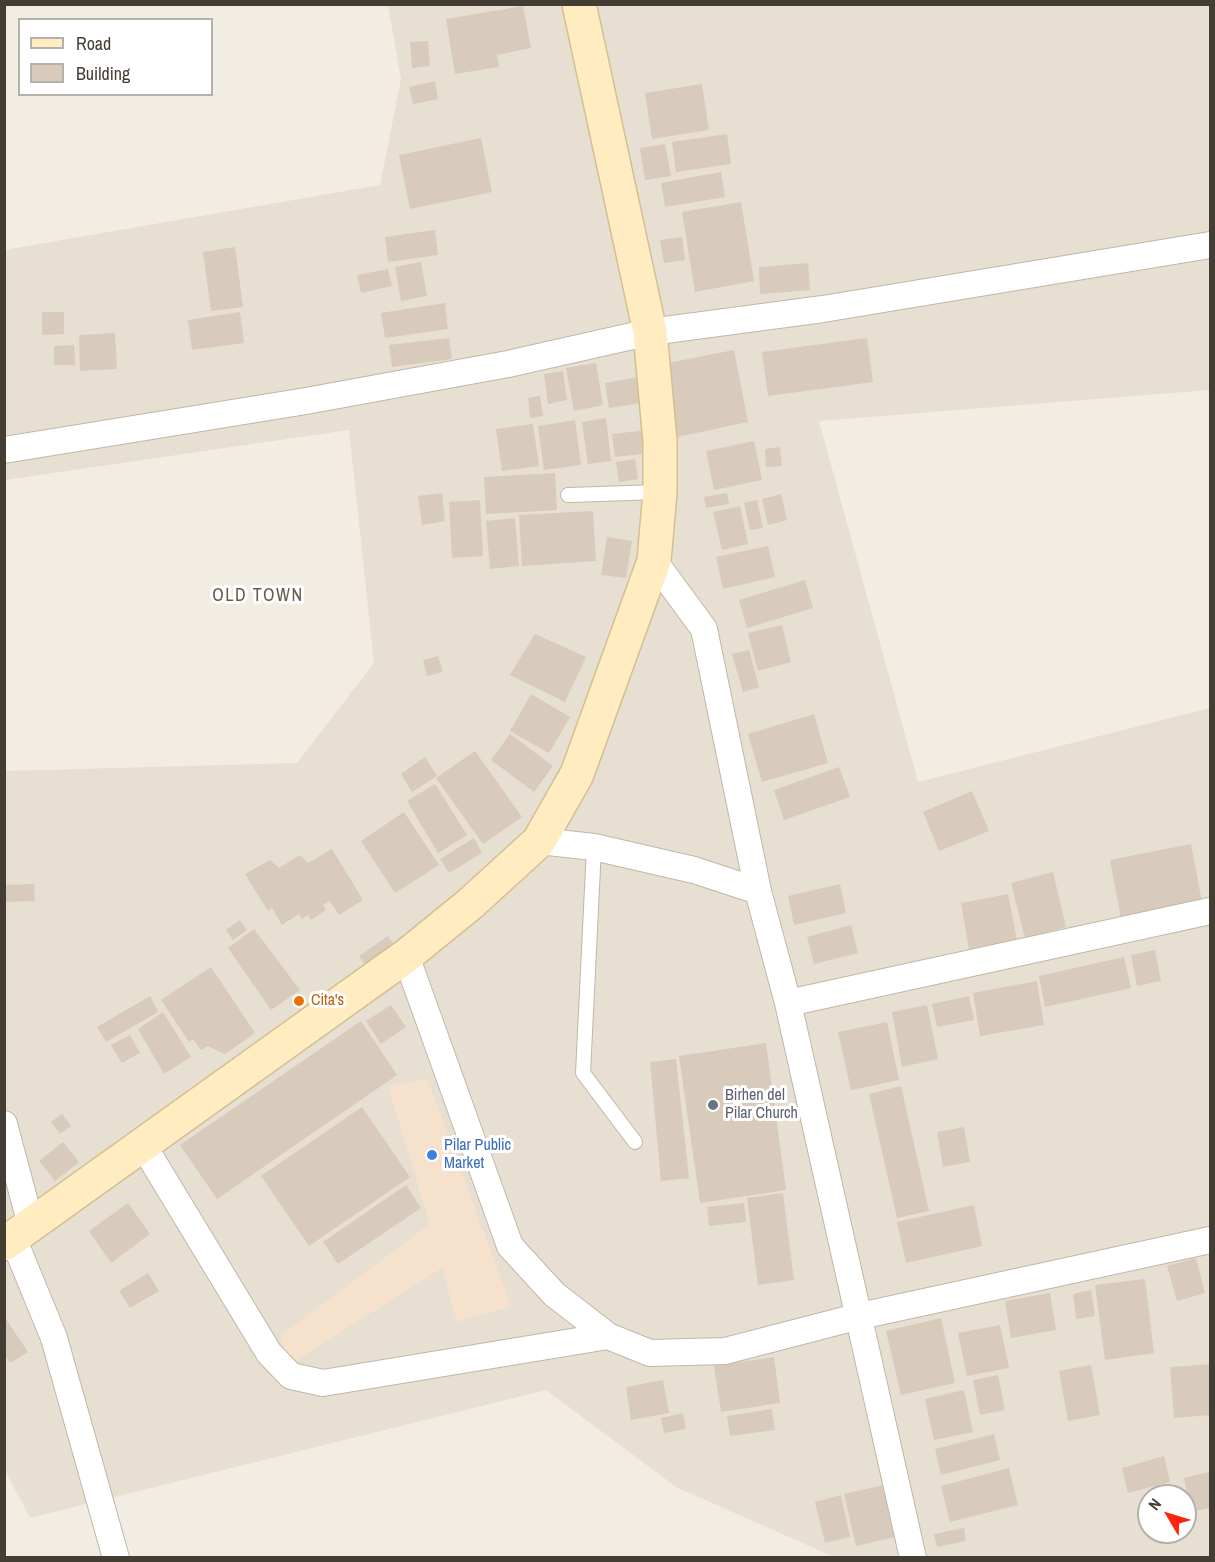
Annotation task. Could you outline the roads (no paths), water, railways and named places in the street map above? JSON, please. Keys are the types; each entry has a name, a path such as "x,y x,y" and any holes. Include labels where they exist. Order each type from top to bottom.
{"main road":[{"path":"16,1236 406,956 470,904 539,841 577,774 654,561 660,492 660,441 650,332 579,4"}],"street":[{"path":"4,450 329,397 508,364 650,332 823,309 1210,245"},
{"path":"654,561 704,629 758,891 788,1003 913,1557"},
{"path":"539,841 594,847 694,870 758,891"},
{"path":"788,1003 1210,911"},
{"path":"406,956 510,1246 554,1294 608,1336 650,1353 725,1351 860,1316 1210,1240"},
{"path":"4,1124 16,1236 54,1338 116,1557"},
{"path":"143,1145 269,1353 291,1376 323,1383 608,1336"}],"lane":[{"path":"568,495 660,492"},
{"path":"594,847 583,1073 635,1142"}],"place":[{"name":"Cita's","path":"299,1001"},
{"name":"Birhen del Pilar Church","path":"713,1105"},
{"name":"Pilar Public Market","path":"432,1155"}],"district":[{"name":"OLD TOWN","path":"258,596"}]}
